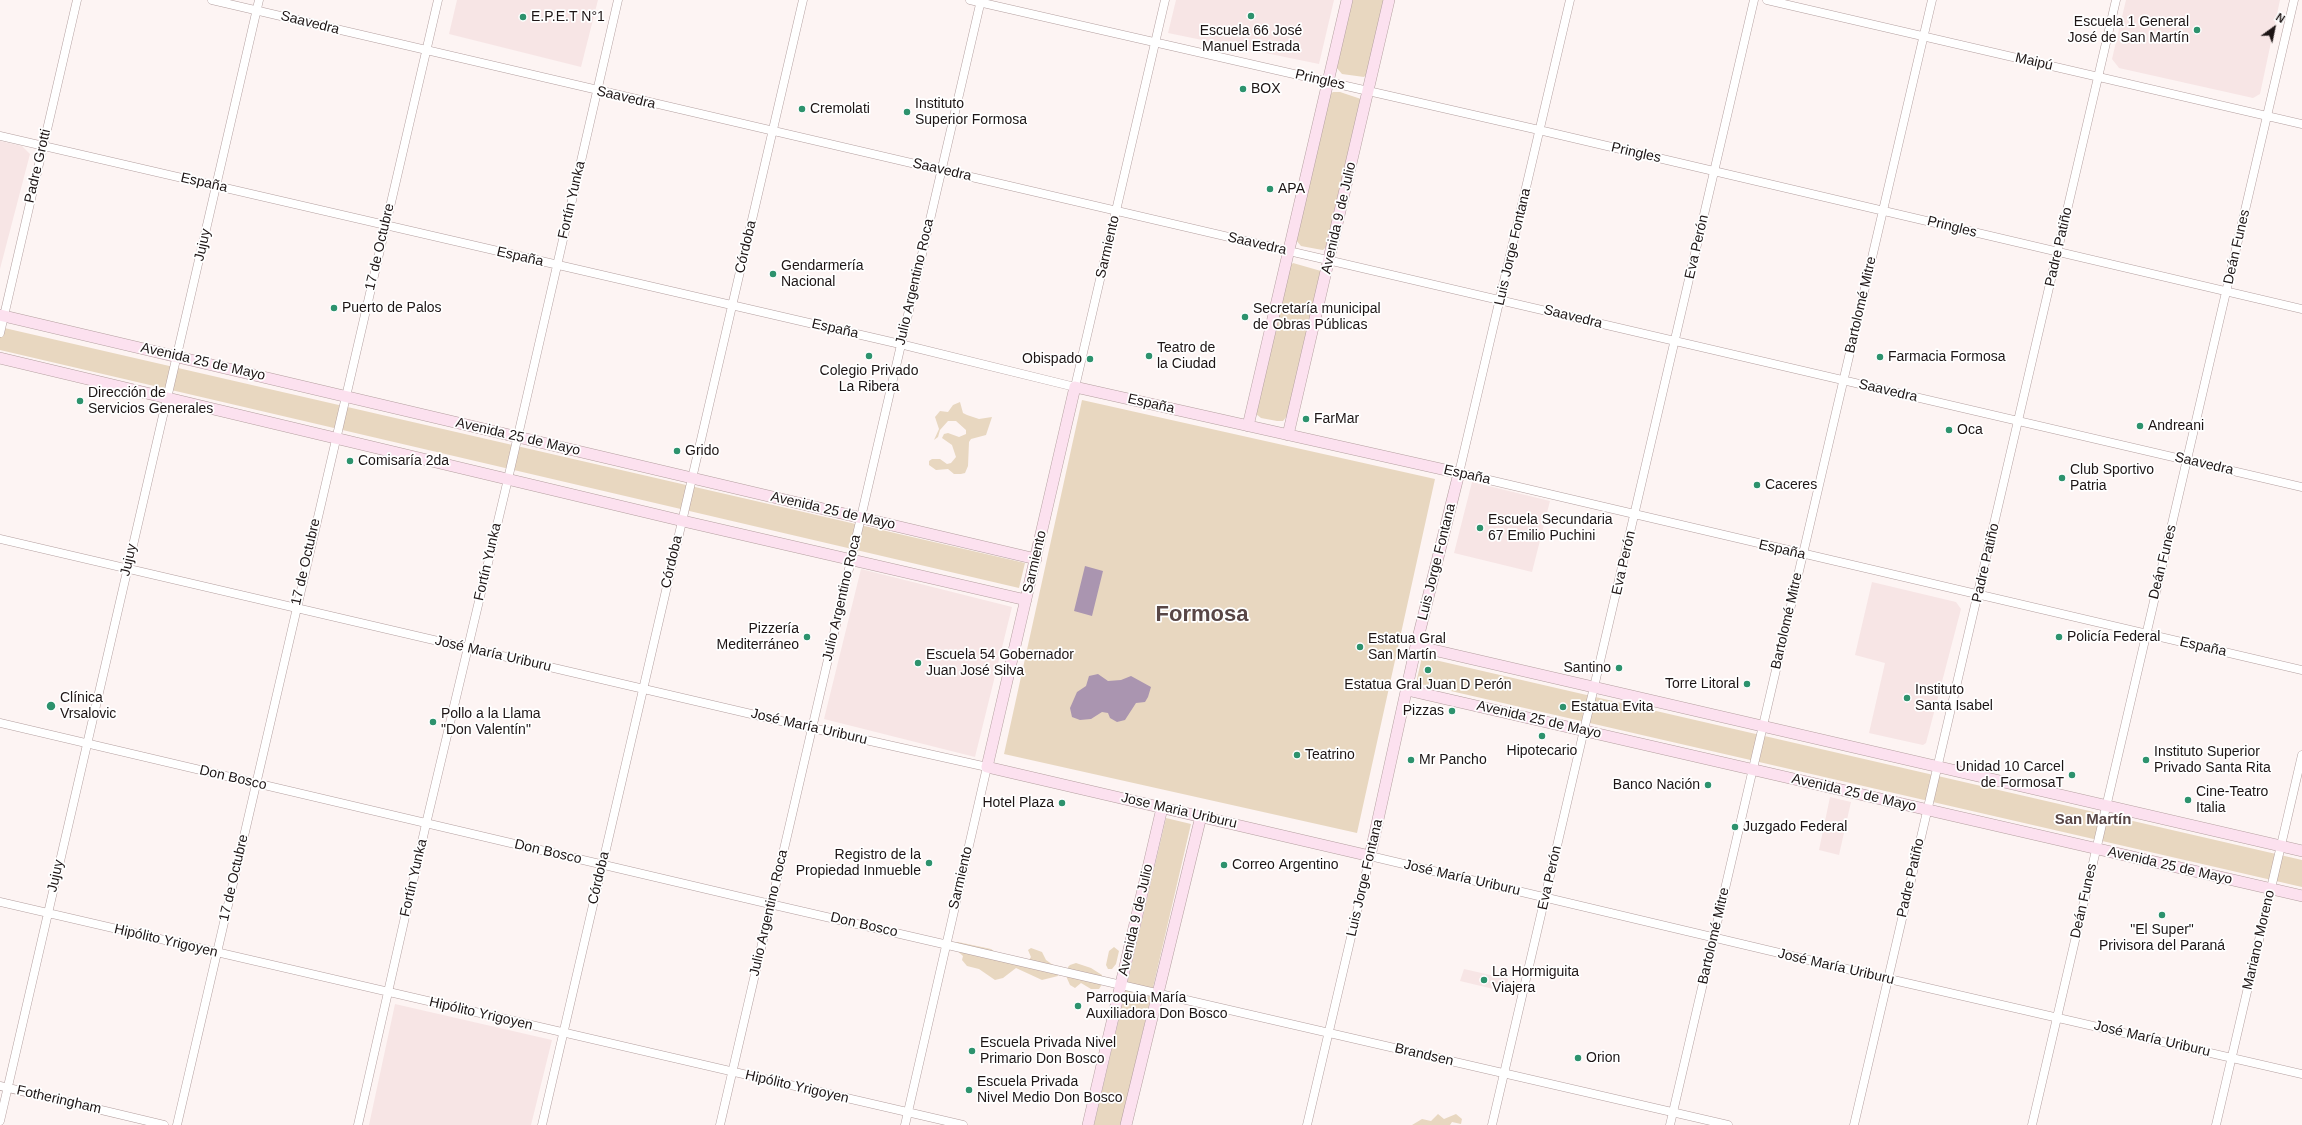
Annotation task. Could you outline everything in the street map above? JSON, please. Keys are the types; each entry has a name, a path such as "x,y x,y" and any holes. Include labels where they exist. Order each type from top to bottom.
{"main road":[{"path":"1248,426 1348,0"},
{"name":"Avenida 9 de Julio","path":"1288,435 1388,0"},
{"name":"Avenida 25 de Mayo","path":"2,315 1036,559"},
{"path":"0,358 683,521 1026,600"},
{"name":"España","path":"1075,387 1460,473"},
{"name":"Sarmiento","path":"987,767 1075,387"},
{"name":"Luis Jorge Fontana","path":"1370,856 1416,646 1460,473"},
{"path":"1416,646 2302,851"},
{"name":"Avenida 25 de Mayo","path":"1407,690 2302,896"},
{"name":"Jose Maria Uriburu","path":"987,767 1370,856"},
{"name":"Avenida 9 de Julio","path":"1088,1125 1162,808"},
{"path":"1126,1125 1201,816"}],"street":[{"name":"Padre Grotti","path":"0,333 2,315 77,0"},
{"name":"Saavedra","path":"212,0 774,132 1501,299 1676,342 2302,487"},
{"name":"Jujuy","path":"0,1121 4,1087 48,913 217,186 258,0"},
{"name":"17 de Octubre","path":"177,1125 335,438 438,0"},
{"name":"Fortín Yunka","path":"358,1125 426,824 508,479 618,0"},
{"name":"Córdoba","path":"542,1125 732,306 774,132 803,0"},
{"name":"Pringles","path":"970,0 981,1 1155,44 1539,130 2057,253 2302,309"},
{"name":"Sarmiento","path":"1075,387 1165,0"},
{"name":"Luis Jorge Fontana","path":"1460,473 1570,0"},
{"name":"Eva Perón","path":"1492,1125 1676,342 1754,0"},
{"name":"Maipú","path":"1767,0 2302,124"},
{"name":"Bartolomé Mitre","path":"1670,1125 1932,0"},
{"name":"Padre Patiño","path":"1854,1125 1937,767 1979,595 2116,0"},
{"name":"Deán Funes","path":"2032,1125 2294,0"},
{"name":"Julio Argentino Roca","path":"720,1125 900,344 981,1"},
{"name":"España","path":"0,136 557,266 900,344 1075,387"},
{"name":"España","path":"1460,473 1635,516 2302,670"},
{"name":"José María Uriburu","path":"0,539 643,689 987,767"},
{"name":"Don Bosco","path":"0,723 602,865 1121,984"},
{"name":"Mariano Moreno","path":"2216,1125 2302,755"},
{"name":"Sarmiento","path":"905,1125 987,767"},
{"name":"Luis Jorge Fontana","path":"1307,1125 1370,856"},
{"name":"José María Uriburu","path":"1370,856 1889,979 2302,1074"},
{"name":"Hipólito Yrigoyen","path":"0,902 732,1073 963,1125"},
{"name":"Brandsen","path":"1121,984 1728,1125"},
{"name":"Fotheringham","path":"4,1087 164,1125"}],"shaded area":[{"name":"E.P.E.T N°1","path":"457,0 598,0 581,67 449,34"},
{"name":"Escuela 66 José Manuel Estrada","path":"1176,0 1334,0 1319,64 1168,33"},
{"path":"1351,0 1385,0 1369,72 1364,77 1342,74 1336,67"},
{"name":"Escuela 1 General José de San Martín","path":"2126,0 2280,0 2260,94 2253,98 2119,68 2112,59"},
{"path":"1333,92 1340,92 1361,99 1328,245 1323,250 1301,246 1295,239 1328,96"},
{"path":"0,141 22,146 30,154 0,269"},
{"path":"1293,263 1321,271 1287,416 1283,421 1277,421 1261,418 1256,414 1288,268"},
{"path":"0,327 1025,563 1019,588 0,350"},
{"path":"1082,400 1435,479 1357,833 1004,754"},
{"path":"960,402 963,413 967,415 979,419 992,417 986,435 971,439 969,442 968,466 965,473 954,474 948,469 936,470 929,465 929,461 932,459 940,459 947,464 951,463 956,457 952,445 942,438 944,434 948,433 959,437 966,434 966,430 956,421 948,421 940,430 938,437 934,440 939,429 935,417 940,411 948,412 953,405"},
{"path":"1472,482 1550,501 1532,572 1454,553"},
{"path":"1085,566 1103,571 1092,616 1074,611"},
{"name":"Escuela 54 Gobernador Juan José Silva","path":"861,569 1012,607 975,757 824,719"},
{"name":"Instituto Santa Isabel","path":"1872,582 1956,602 1961,609 1926,743 1923,745 1869,733 1885,663 1855,655"},
{"path":"1422,657 2302,860 2302,887 1416,683"},
{"path":"1098,674 1108,681 1121,680 1131,676 1151,687 1148,697 1145,702 1136,703 1125,720 1117,722 1110,718 1108,713 1102,712 1091,719 1080,720 1072,717 1070,708 1077,692 1086,686 1089,676"},
{"path":"1830,797 1851,802 1839,855 1819,850"},
{"path":"1166,818 1191,824 1121,1125 1094,1125"},
{"path":"958,942 991,949 998,954 1029,960 1031,957 1028,950 1031,948 1042,952 1046,960 1056,967 1058,976 1042,980 1016,968 1003,978 995,980 979,969 967,966 962,960 963,956 954,948 954,944"},
{"path":"1114,947 1119,951 1116,964 1112,969 1108,969 1106,965 1109,951"},
{"path":"1076,963 1091,968 1102,975 1103,983 1099,989 1091,989 1081,983 1075,988 1070,985 1066,976 1068,967"},
{"name":"La Hormiguita Viajera","path":"1464,969 1508,979 1506,992 1460,981"},
{"path":"395,1004 552,1040 531,1125 369,1125"},
{"path":"1438,1114 1444,1119 1456,1114 1462,1119 1461,1124 1452,1122 1450,1125 1412,1125 1422,1119 1431,1121"}],"place":[{"name":"Escuela 66 José Manuel Estrada","path":"1251,16"},
{"name":"E.P.E.T N°1","path":"523,17"},
{"name":"Escuela 1 General José de San Martín","path":"2197,30"},
{"name":"BOX","path":"1243,89"},
{"name":"Cremolati","path":"802,109"},
{"name":"Instituto Superior Formosa","path":"907,112"},
{"name":"APA","path":"1270,189"},
{"name":"Gendarmería Nacional","path":"773,274"},
{"name":"Puerto de Palos","path":"334,308"},
{"name":"Secretaría municipal de Obras Públicas","path":"1245,317"},
{"name":"Colegio Privado La Ribera","path":"869,356"},
{"name":"Teatro de la Ciudad","path":"1149,356"},
{"name":"Farmacia Formosa","path":"1880,357"},
{"name":"Obispado","path":"1090,359"},
{"name":"Dirección de Servicios Generales","path":"80,401"},
{"name":"FarMar","path":"1306,419"},
{"name":"Andreani","path":"2140,426"},
{"name":"Oca","path":"1949,430"},
{"name":"Grido","path":"677,451"},
{"name":"Comisaría 2da","path":"350,461"},
{"name":"Club Sportivo Patria","path":"2062,478"},
{"name":"Caceres","path":"1757,485"},
{"name":"Escuela Secundaria 67 Emilio Puchini","path":"1480,528"},
{"name":"Pizzería Mediterráneo","path":"807,637"},
{"name":"Policía Federal","path":"2059,637"},
{"name":"Estatua Gral San Martín","path":"1360,647"},
{"name":"Escuela 54 Gobernador Juan José Silva","path":"918,663"},
{"name":"Santino","path":"1619,668"},
{"name":"Estatua Gral Juan D Perón","path":"1428,670"},
{"name":"Torre Litoral","path":"1747,684"},
{"name":"Instituto Santa Isabel","path":"1907,698"},
{"name":"Clínica Vrsalovic","path":"51,706"},
{"name":"Estatua Evita","path":"1563,707"},
{"name":"Pizzas","path":"1452,711"},
{"name":"Pollo a la Llama \"Don Valentín\"","path":"433,722"},
{"name":"Hipotecario","path":"1542,736"},
{"name":"Teatrino","path":"1297,755"},
{"name":"Mr Pancho","path":"1411,760"},
{"name":"Instituto Superior Privado Santa Rita","path":"2146,760"},
{"name":"Unidad 10 Carcel de FormosaT","path":"2072,775"},
{"name":"Banco Nación","path":"1708,785"},
{"name":"Cine-Teatro Italia","path":"2188,800"},
{"name":"Hotel Plaza","path":"1062,803"},
{"name":"Juzgado Federal","path":"1735,827"},
{"name":"Registro de la Propiedad Inmueble","path":"929,863"},
{"name":"Correo Argentino","path":"1224,865"},
{"name":"\"El Super\" Privisora del Paraná","path":"2162,915"},
{"name":"La Hormiguita Viajera","path":"1484,980"},
{"name":"Parroquia María Auxiliadora Don Bosco","path":"1078,1006"},
{"name":"Escuela Privada Nivel Primario Don Bosco","path":"972,1051"},
{"name":"Orion","path":"1578,1058"},
{"name":"Escuela Privada Nivel Medio Don Bosco","path":"969,1090"}],"district":[{"name":"Formosa","path":"1202,615"},
{"name":"San Martín","path":"2093,820"}]}
